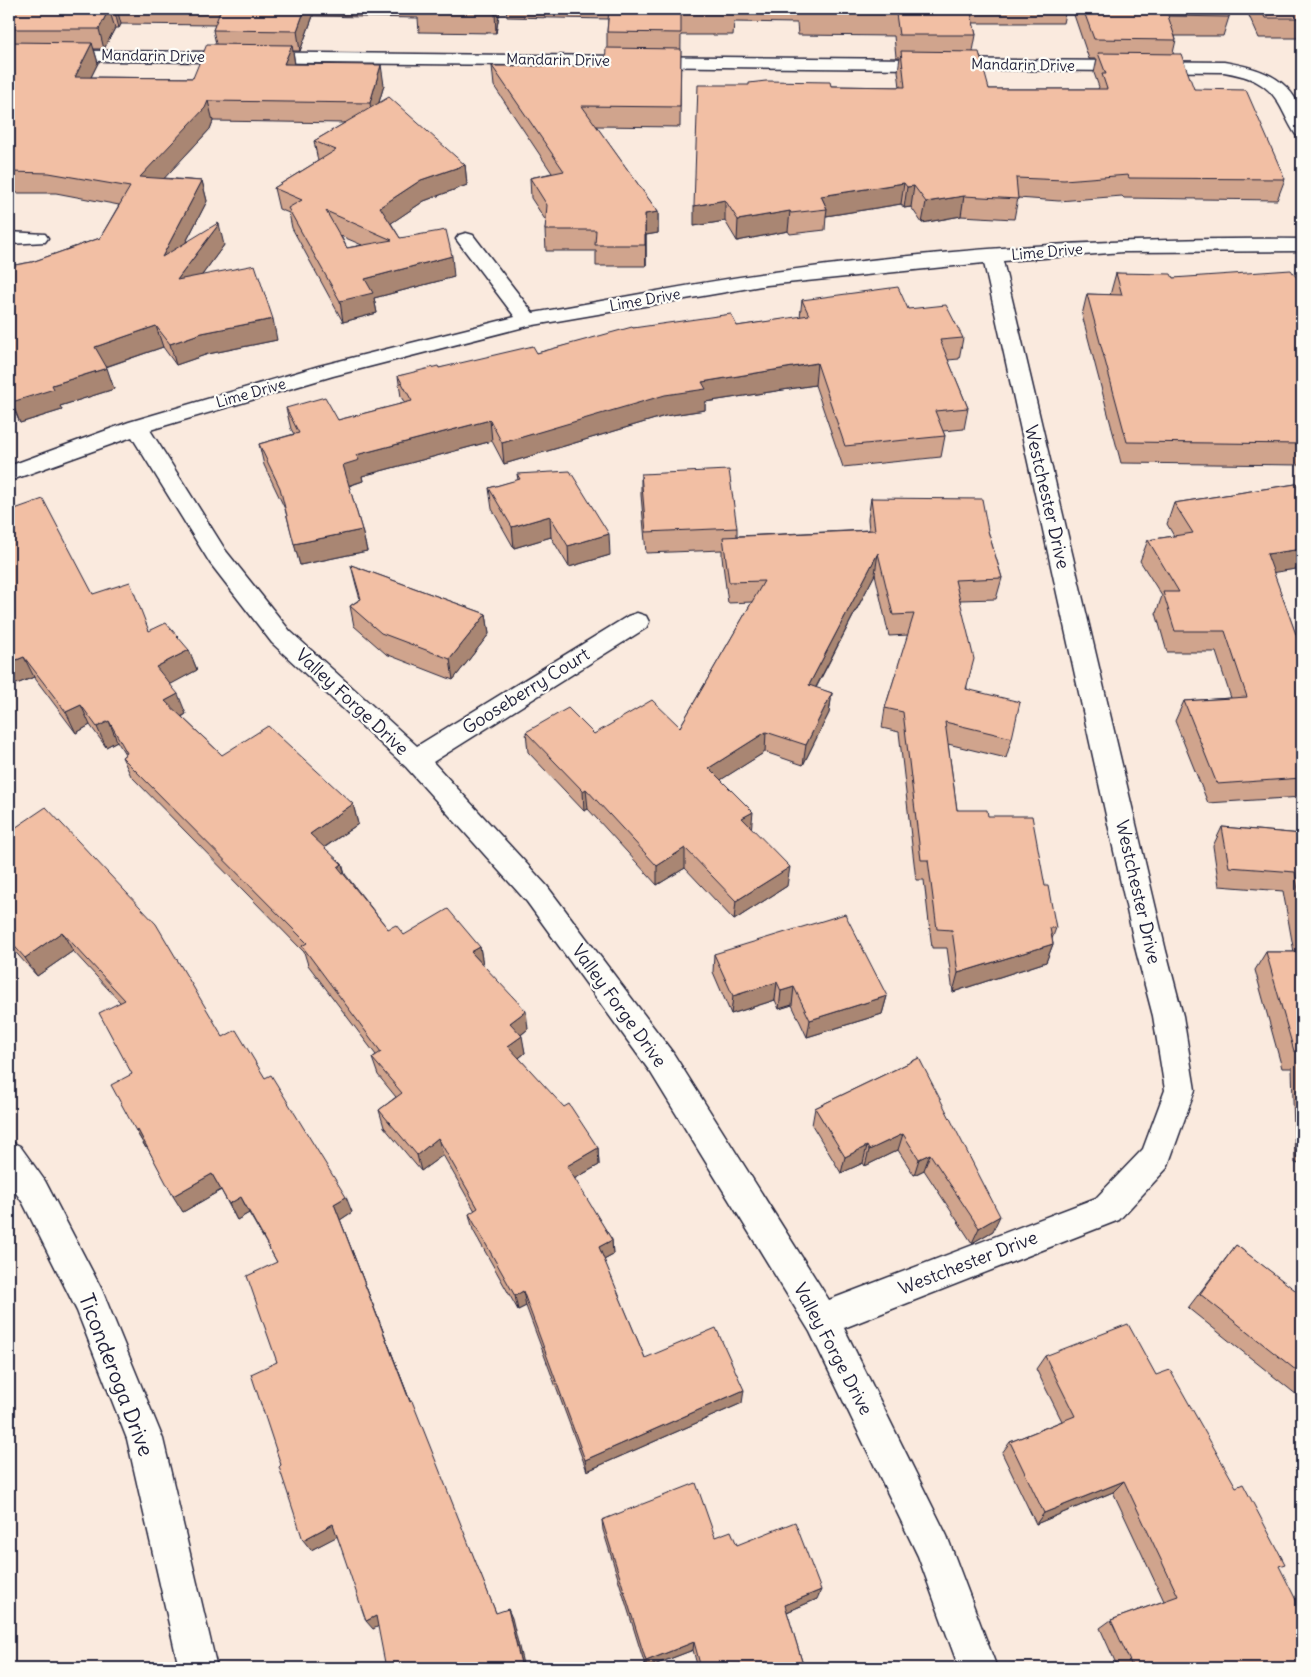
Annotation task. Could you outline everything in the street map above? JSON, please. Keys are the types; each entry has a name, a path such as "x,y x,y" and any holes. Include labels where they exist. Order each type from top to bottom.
{"street":[{"name":"Mandarin Drive","path":"9,55 1224,67 1256,74 1272,81 1283,92 1302,132"},
{"path":"9,238 38,238"},
{"path":"466,239 528,320"},
{"name":"Lime Drive","path":"9,474 137,427 326,371 528,320 766,279 930,261 1122,246 1302,246"},
{"name":"Westchester Drive","path":"822,1320 1107,1209 1156,1158 1180,1090 1168,1016 992,257"},
{"name":"Valley Forge Drive","path":"137,427 218,557 281,637 415,760 537,894 662,1063 822,1320 934,1549 978,1668"},
{"name":"Gooseberry Court","path":"415,760 637,622"},
{"name":"Ticonderoga Drive","path":"9,1156 34,1192 90,1302 144,1439 198,1668"}],"building":[{"path":"9,9 109,9 99,29 9,29"},
{"path":"221,9 305,9 297,31 213,30"},
{"path":"418,9 495,9 495,13 417,12"},
{"path":"609,9 734,9 734,13 681,13 681,33 607,32"},
{"path":"799,9 970,9 976,35 899,35 896,14 799,13"},
{"path":"1083,9 1229,9 1229,17 1168,16 1176,40 1094,39"},
{"path":"1261,9 1302,9 1302,18 1265,18"},
{"path":"9,42 92,43 75,77 193,78 207,44 292,45 284,64 381,65 370,103 208,101 205,108 140,177 202,181 162,257 219,224 177,280 255,265 273,319 202,333 170,344 156,326 95,347 107,368 52,385 54,389 12,402 9,396 9,266 32,262 100,238 130,187 49,173 9,172"},
{"path":"606,48 681,49 680,107 582,106 658,212 645,214 645,245 595,245 596,230 545,230 547,205 530,178 564,171 492,66 605,66"},
{"path":"901,51 979,52 989,89 1107,89 1102,74 1106,74 1098,53 1181,54 1194,89 1246,90 1285,179 1129,178 1128,175 1064,180 1016,178 1018,199 964,196 926,202 914,186 907,187 904,183 821,196 827,209 791,213 790,211 738,220 725,200 694,206 698,85 749,85 749,83 766,81 830,82 831,86 905,87"},
{"path":"389,97 465,165 421,180 380,207 400,238 446,230 452,256 365,279 373,293 340,301 288,208 302,200 274,188 336,150 314,141","holes":["326,211 392,240 347,248"]},
{"path":"1291,270 1302,285 1302,444 1127,442 1087,294 1122,295 1116,273 1171,274 1173,278"},
{"path":"898,287 908,309 946,305 963,338 940,340 968,408 935,411 945,436 845,446 817,363 702,382 706,389 665,395 502,443 490,420 356,455 359,460 343,465 362,530 294,544 280,488 259,444 299,433 286,408 325,397 338,420 412,401 398,376 438,366 439,368 533,346 537,353 632,327 731,314 737,326 809,315 802,300"},
{"path":"729,470 737,528 646,532 641,474"},
{"path":"570,471 609,534 568,546 550,516 512,527 489,488 520,479 517,474"},
{"path":"1302,483 1302,549 1267,554 1302,651 1302,778 1217,784 1184,701 1247,697 1225,631 1175,631 1163,592 1179,592 1148,540 1193,533 1174,503"},
{"path":"871,498 982,499 988,531 1002,578 955,580 974,659 966,689 1020,702 1012,738 945,722 957,810 987,810 988,816 1032,816 1045,886 1048,886 1056,928 1050,928 1053,944 958,973 952,930 937,929 928,860 921,860 903,712 885,708 914,614 893,615 878,553 809,685 832,693 806,745 766,732 709,768 753,812 742,818 790,867 736,901 685,848 657,866 586,789 583,791 526,732 568,708 594,734 652,700 680,727 764,581 729,582 723,537 875,530"},
{"path":"43,499 93,594 130,582 149,631 166,623 189,650 156,667 178,694 165,701 222,755 268,726 353,804 310,834 342,864 338,867 388,929 396,925 404,935 448,909 480,947 471,952 526,1011 510,1023 522,1036 508,1046 564,1107 569,1104 598,1148 567,1166 612,1240 599,1247 645,1358 716,1328 744,1390 585,1460 523,1291 515,1296 469,1214 478,1208 438,1138 417,1155 379,1110 402,1093 372,1058 381,1052 302,946 307,943 122,757 127,753 109,721 97,727 81,705 66,712 24,657 9,663 9,511"},
{"path":"351,565 486,614 450,659 381,633 350,606 361,599"},
{"path":"46,807 156,924 223,1037 236,1030 265,1078 271,1075 346,1197 334,1204 410,1402 412,1401 496,1613 508,1609 522,1668 386,1668 376,1616 366,1621 333,1524 303,1540 251,1374 277,1362 247,1276 277,1262 241,1197 229,1204 212,1174 173,1196 138,1130 136,1131 111,1085 132,1074 99,1013 125,1000 62,932 25,958 9,940 9,832"},
{"path":"1222,827 1302,834 1302,914 1295,872 1229,867"},
{"path":"845,914 887,996 810,1020 794,987 781,991 777,982 733,996 714,954"},
{"path":"1266,952 1302,952 1302,1051 1294,1051"},
{"path":"919,1058 1000,1216 979,1228 930,1154 919,1159 903,1134 869,1150 867,1146 845,1157 815,1108"},
{"path":"1236,1245 1299,1293 1302,1290 1302,1375 1200,1294"},
{"path":"1128,1324 1156,1375 1170,1370 1236,1487 1243,1484 1285,1564 1279,1566 1302,1612 1302,1668 1133,1668 1111,1620 1178,1596 1124,1481 1044,1513 1010,1442 1075,1416 1045,1356"},
{"path":"696,1483 715,1537 731,1531 737,1545 795,1522 821,1590 785,1605 804,1668 701,1668 694,1642 646,1661 602,1520"}]}
